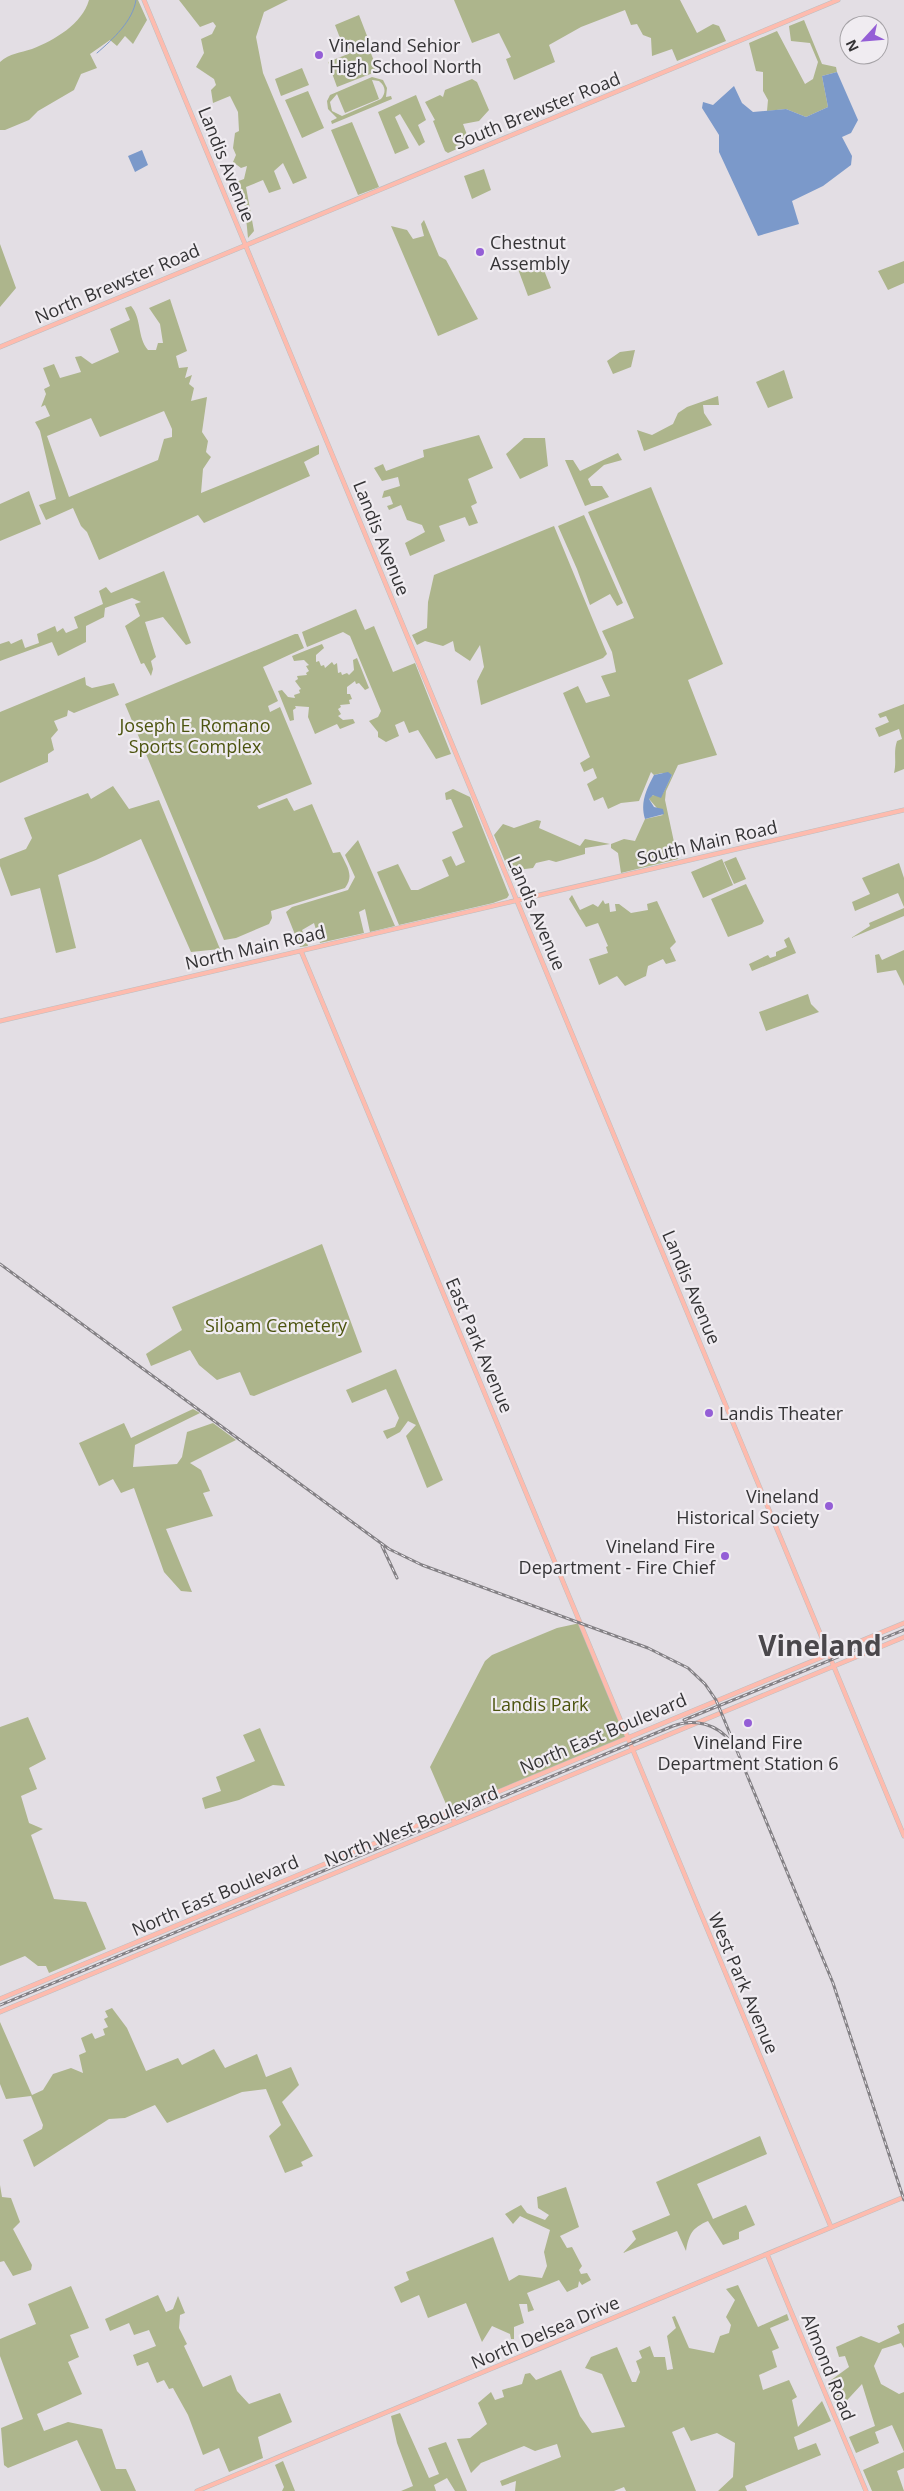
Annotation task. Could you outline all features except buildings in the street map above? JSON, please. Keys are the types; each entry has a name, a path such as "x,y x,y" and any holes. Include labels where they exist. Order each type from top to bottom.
{"main road":[{"name":"Landis Avenue","path":"144,0 904,1836"},
{"name":"South Brewster Road","path":"246,245 838,0"},
{"name":"North Brewster Road","path":"0,347 246,245"},
{"name":"South Main Road","path":"517,900 904,810"},
{"name":"North Main Road","path":"0,1021 517,900"},
{"name":"East Park Avenue","path":"301,951 633,1750"},
{"name":"North East Boulevard","path":"0,1999 904,1623"},
{"name":"North West Boulevard","path":"0,2012 904,1637"},
{"name":"West Park Avenue","path":"633,1750 831,2227"},
{"path":"449,1811 455,1823"},
{"name":"North Delsea Drive","path":"197,2491 904,2197"},
{"name":"Almond Road","path":"767,2254 866,2491"}],"green space":[{"path":"89,0 138,0 147,20 133,44 125,36 117,46 110,40 90,54 97,68 81,74 74,90 38,111 29,120 5,130 0,130 0,62 11,55 32,49 58,36 74,24"},
{"path":"179,0 288,0 264,12 256,37 263,73 307,178 293,184 283,163 274,171 281,189 269,193 263,180 246,187 254,231 248,238 245,207 233,183 244,179 247,166 241,168 233,162 236,155 233,148 235,133 239,131 238,112 230,96 213,103 211,90 216,85 214,79 196,67 204,53 201,39 212,34 216,26 213,22 200,27"},
{"path":"454,0 680,0 697,33 713,24 719,26 726,41 677,61 672,49 652,56 651,38 643,35 637,24 631,25 625,10 581,27 549,45 555,62 514,80 506,59 511,57 499,33 472,43"},
{"path":"359,15 369,41 345,51 335,25"},
{"path":"804,20 822,64 836,67 837,72 822,76 828,107 806,117 786,109 767,111 768,100 763,91 763,72 756,71 749,43 777,31 805,84 813,79 818,62 810,43 791,41 789,26"},
{"path":"368,46 378,71 337,87 328,62"},
{"path":"302,68 309,85 281,96 275,79"},
{"path":"372,77 383,80 387,88 386,97 391,96 392,99 332,124 331,121 337,118 328,109 327,101 330,95","holes":["372,80 379,81 383,85 384,90 381,99 342,116 332,111 330,102 337,94 345,113 379,99"]},
{"path":"472,79 477,82 489,110 479,121 463,124 470,143 448,153 445,151 433,121 435,120 425,102 440,95 443,97 445,90"},
{"path":"308,91 324,128 302,138 285,100"},
{"path":"416,95 426,120 418,125 425,142 419,146 400,114 395,117 409,148 395,154 378,112"},
{"path":"352,122 379,187 358,195 331,130"},
{"path":"484,169 491,190 472,199 464,176"},
{"path":"424,220 439,256 446,260 478,319 438,336 391,226 407,230 413,239 424,236 421,224"},
{"path":"0,244 16,288 0,307"},
{"path":"540,260 551,288 528,296 518,269"},
{"path":"904,261 904,283 888,290 878,271"},
{"path":"170,299 187,351 176,356 179,368 188,367 185,378 192,375 189,384 194,388 191,401 207,397 202,432 208,441 206,452 211,457 203,469 201,493 319,445 319,454 304,462 310,476 204,523 198,515 99,560 87,532 81,526 73,508 46,520 39,505 56,499 40,431 35,422 50,416 45,405 41,407 46,394 44,389 50,386 43,368 54,364 60,378 81,372 75,357 81,356 92,364 119,352 110,329 130,320 125,308 131,306 137,317 145,345 148,350 156,350 158,343 163,343 160,324 149,308","holes":["164,411 172,429 172,437 164,439 158,460 69,497 47,436 91,418 100,437"]},
{"path":"635,350 631,367 613,374 607,361 620,352"},
{"path":"784,370 793,398 768,408 756,382"},
{"path":"718,396 719,405 703,405 704,413 712,425 644,451 637,430 652,435 673,424 678,413 687,407"},
{"path":"479,435 493,468 468,479 477,503 471,506 478,523 469,526 465,517 439,526 445,541 410,556 405,543 425,532 422,525 407,520 401,505 389,510 387,506 393,504 390,496 382,498 384,491 400,486 398,477 382,481 374,468 383,464 386,471 424,457 423,450"},
{"path":"524,438 545,438 548,466 520,479 506,454"},
{"path":"618,453 622,460 604,465 588,479 591,486 602,486 609,497 585,506 565,460 573,460 580,471"},
{"path":"651,487 723,664 688,680 717,755 678,765 666,791 665,800 674,842 677,843 678,859 621,873 618,853 611,848 611,844 624,839 635,841 645,819 663,815 649,799 650,796 663,793 672,775 662,773 654,775 651,772 639,801 621,803 608,809 603,797 594,801 587,784 597,778 593,768 584,772 580,763 590,757 563,693 578,686 586,703 610,696 601,676 616,672 612,652 602,631 634,618 588,512"},
{"path":"29,491 41,524 0,541 0,504"},
{"path":"584,515 623,603 617,606 610,594 590,605 558,526"},
{"path":"554,526 607,654 603,658 481,705 477,681 484,667 480,645 470,661 455,651 453,641 443,646 425,641 417,645 412,635 427,628 428,602 434,575"},
{"path":"164,571 191,643 186,645 163,617 145,622 156,657 151,661 153,669 151,676 144,663 141,664 125,626 140,616 135,604 141,602 132,598 105,608 104,617 86,626 86,642 58,656 52,642 0,661 0,644 9,641 11,644 22,639 25,648 39,643 37,634 55,626 57,632 63,628 66,633 78,628 74,617 103,604 99,591 106,587 111,593"},
{"path":"356,609 365,630 374,626 393,672 415,663 451,754 436,759 418,730 409,733 404,721 395,725 399,736 386,742 378,737 378,732 369,721 378,717 381,711 350,636 343,632 307,647 302,632"},
{"name":"Joseph E. Romano Sports Complex","path":"298,634 304,648 263,667 278,701 268,706 270,712 280,707 312,784 257,806 259,809 287,798 294,811 312,804 333,853 340,852 345,861 349,879 345,888 271,911 272,918 269,924 236,938 224,940 125,704"},
{"path":"322,644 324,648 316,655 316,662 319,661 321,666 324,665 325,668 332,662 334,665 337,663 338,673 341,672 342,675 347,673 349,675 354,670 353,660 357,658 369,688 365,690 359,683 356,684 355,681 347,687 347,694 350,694 352,699 349,700 350,704 340,705 341,707 338,709 341,714 338,716 343,720 353,719 355,723 340,729 337,724 315,734 308,717 309,707 295,706 296,708 293,710 294,720 290,721 278,691 282,690 288,697 295,698 294,695 300,693 299,690 301,689 295,681 298,679 297,676 307,675 306,673 309,671 306,666 309,665 304,660 294,661 292,656"},
{"path":"85,677 86,685 92,688 114,683 119,695 74,713 68,710 67,716 54,721 58,730 51,738 54,750 48,754 48,762 0,783 0,712"},
{"path":"904,704 904,769 894,773 896,745 897,741 902,739 899,729 879,737 875,728 889,722 886,716 880,718 878,714"},
{"path":"113,786 129,809 159,800 220,949 191,952 141,839 58,875 76,948 56,953 40,888 11,896 0,866 0,859 26,849 32,838 24,818 88,793 91,799"},
{"path":"453,789 470,797 509,895 507,898 493,903 399,925 377,872 398,864 411,890 418,890 449,876 442,860 451,856 456,866 465,862 452,832 463,827 451,799 446,800 445,793"},
{"path":"537,820 541,821 539,828 580,846 585,839 610,844 585,848 585,854 556,862 549,860 536,863 533,868 509,871 494,835 503,824 514,828"},
{"path":"358,840 395,926 370,932 365,909 359,912 364,933 320,943 314,923 302,930 308,946 300,947 286,912 292,907 348,890 355,877 345,855"},
{"path":"736,857 746,879 734,884 724,862"},
{"path":"722,859 733,885 703,898 691,872"},
{"path":"899,863 904,878 904,907 898,893 855,911 852,902 870,894 862,878"},
{"path":"746,884 764,921 762,924 728,937 711,899"},
{"path":"572,895 580,910 593,904 598,907 603,900 605,904 609,903 610,912 616,911 615,904 619,904 631,913 648,910 647,904 657,901 676,942 670,948 676,961 666,964 663,959 648,966 646,976 625,986 617,976 599,985 589,959 608,953 606,947 608,946 598,923 586,927 569,899"},
{"path":"904,908 904,916 851,938 870,926 869,923"},
{"path":"789,937 796,953 752,971 749,964 768,955 770,958 776,956 776,952 787,947 784,940"},
{"path":"904,950 904,986 896,970 877,973 875,955 879,954 882,960"},
{"path":"808,994 811,1004 819,1012 766,1031 759,1012"},
{"name":"Siloam Cemetery","path":"322,1244 362,1352 254,1396 250,1395 240,1372 217,1380 199,1365 190,1350 151,1366 146,1354 182,1330 172,1307"},
{"path":"396,1369 443,1480 427,1488 406,1436 416,1425 408,1421 400,1432 387,1439 383,1431 395,1427 399,1418 386,1389 352,1403 346,1390"},
{"path":"193,1409 200,1413 135,1445 133,1467 177,1464 182,1457 187,1432 213,1423 236,1440 190,1463 201,1470 210,1491 203,1493 213,1516 166,1529 192,1592 181,1591 164,1572 134,1488 121,1493 113,1479 99,1486 79,1443 124,1423 131,1438"},
{"name":"Landis Park","path":"580,1623 628,1738 449,1811 430,1767 485,1661 492,1655 557,1628"},
{"path":"28,1717 46,1759 29,1768 37,1789 21,1796 29,1823 43,1829 31,1835 54,1899 86,1902 106,1949 49,1973 46,1966 38,1966 25,1956 0,1966 0,1727"},
{"path":"260,1728 285,1786 273,1785 239,1800 205,1809 202,1798 221,1791 216,1777 255,1761 243,1735"},
{"path":"112,2008 127,2028 146,2071 178,2058 182,2065 214,2049 225,2068 257,2054 266,2077 291,2067 299,2085 282,2102 313,2156 301,2162 303,2166 285,2173 269,2136 281,2125 266,2089 242,2092 167,2123 155,2105 125,2118 109,2119 34,2167 23,2140 42,2129 43,2125 31,2096 6,2099 0,2084 0,2022 32,2095 43,2090 53,2074 71,2068 83,2073 79,2055 86,2052 81,2038 92,2033 95,2039 105,2035 103,2029 108,2027 104,2019 108,2017 105,2011"},
{"path":"760,2136 767,2154 697,2184 713,2219 746,2205 755,2225 739,2232 739,2239 723,2245 708,2221 698,2226 692,2232 686,2251 677,2231 623,2253 636,2239 632,2231 670,2215 656,2182"},
{"path":"0,2185 2,2197 11,2198 20,2222 13,2229 32,2265 31,2270 13,2276 4,2261 0,2262"},
{"path":"566,2187 579,2227 560,2236 567,2248 572,2247 582,2266 579,2270 581,2274 587,2273 591,2280 582,2285 579,2281 578,2287 567,2292 559,2280 527,2293 534,2310 528,2312 527,2304 519,2304 524,2323 514,2327 514,2339 511,2339 510,2334 492,2326 482,2342 466,2303 428,2318 419,2295 401,2303 394,2287 409,2280 406,2272 493,2237 509,2281 519,2275 542,2278 547,2266 544,2252 550,2230 520,2216 513,2224 505,2214 521,2205 527,2213 545,2220 549,2215 538,2208 537,2197"},
{"path":"738,2285 758,2327 787,2314 789,2320 770,2328 779,2348 772,2351 777,2367 759,2375 763,2390 789,2380 797,2397 792,2400 798,2427 822,2401 831,2421 794,2437 798,2450 816,2443 821,2455 745,2486 747,2491 718,2491 733,2477 735,2443 717,2433 691,2441 684,2427 672,2432 696,2491 626,2491 624,2487 614,2491 515,2491 516,2481 502,2486 500,2481 561,2457 557,2444 535,2451 524,2446 481,2463 471,2473 457,2439 470,2438 487,2424 478,2403 491,2392 495,2400 504,2397 502,2390 522,2384 525,2374 530,2373 536,2380 561,2370 580,2416 592,2433 625,2427 602,2374 585,2368 591,2357 617,2347 632,2382 636,2382 640,2372 636,2361 642,2358 639,2351 650,2346 654,2357 665,2357 667,2370 673,2369 667,2336 676,2328 672,2317 675,2316 689,2348 714,2353 720,2336 729,2333 731,2325 726,2317 735,2300 726,2289"},
{"path":"71,2286 89,2328 70,2335 79,2357 68,2362 82,2394 37,2414 44,2431 68,2422 102,2429 116,2469 126,2469 136,2491 101,2491 77,2440 8,2468 4,2465 1,2428 23,2419 0,2356 0,2339 36,2324 28,2304"},
{"path":"158,2295 166,2312 173,2309 178,2296 185,2313 180,2315 179,2328 187,2344 184,2346 203,2387 231,2375 237,2391 249,2404 280,2393 292,2422 258,2437 263,2458 229,2472 219,2448 203,2455 188,2415 173,2388 169,2389 164,2380 157,2383 148,2362 137,2366 133,2355 156,2346 149,2330 134,2335 129,2323 110,2331 105,2319"},
{"path":"904,2323 904,2348 901,2343 882,2349 874,2366 881,2384 899,2394 904,2392 904,2452 892,2425 875,2432 879,2443 856,2453 849,2437 875,2426 862,2384 838,2410 827,2383 849,2367 845,2356 839,2357 836,2347 861,2336 879,2343 900,2333 897,2326"},
{"path":"400,2413 429,2478 439,2474 428,2448 446,2442 467,2491 455,2491 447,2478 434,2485 436,2491 401,2491 413,2486 397,2443 391,2416"},
{"path":"904,2452 904,2468 897,2471 904,2491 872,2491 863,2470"},
{"path":"283,2461 295,2491 282,2491 284,2487 275,2465"}],"water":[{"path":"837,72 858,120 851,133 842,137 852,156 851,165 823,186 792,201 799,224 758,236 719,152 719,135 702,108 703,102 713,105 734,86 742,103 753,112 786,109 806,117 828,107 822,76"},
{"path":"142,150 148,165 135,172 128,156"},
{"path":"668,772 672,775 661,798 653,795 649,799 654,807 663,809 664,814 645,819 643,807 646,791 654,775"}],"waterway":[{"path":"97,53 116,36 127,22 136,0"}],"railway":[{"path":"0,1264 389,1549 422,1565 648,1648 688,1668 705,1684 716,1700 833,1983 904,2200"},
{"path":"382,1546 397,1578"},
{"path":"684,1720 904,1630"},
{"path":"0,2005 673,1726 689,1723 705,1724 719,1731 731,1742"}],"place":[{"name":"Vineland Sehior High School North","path":"319,55"},
{"name":"Chestnut Assembly","path":"480,252"},
{"name":"Landis Theater","path":"709,1413"},
{"name":"Vineland Historical Society","path":"829,1506"},
{"name":"Vineland Fire Department - Fire Chief","path":"725,1556"},
{"name":"Vineland Fire Department Station 6","path":"748,1723"}],"district":[{"name":"Vineland","path":"820,1645"}]}
